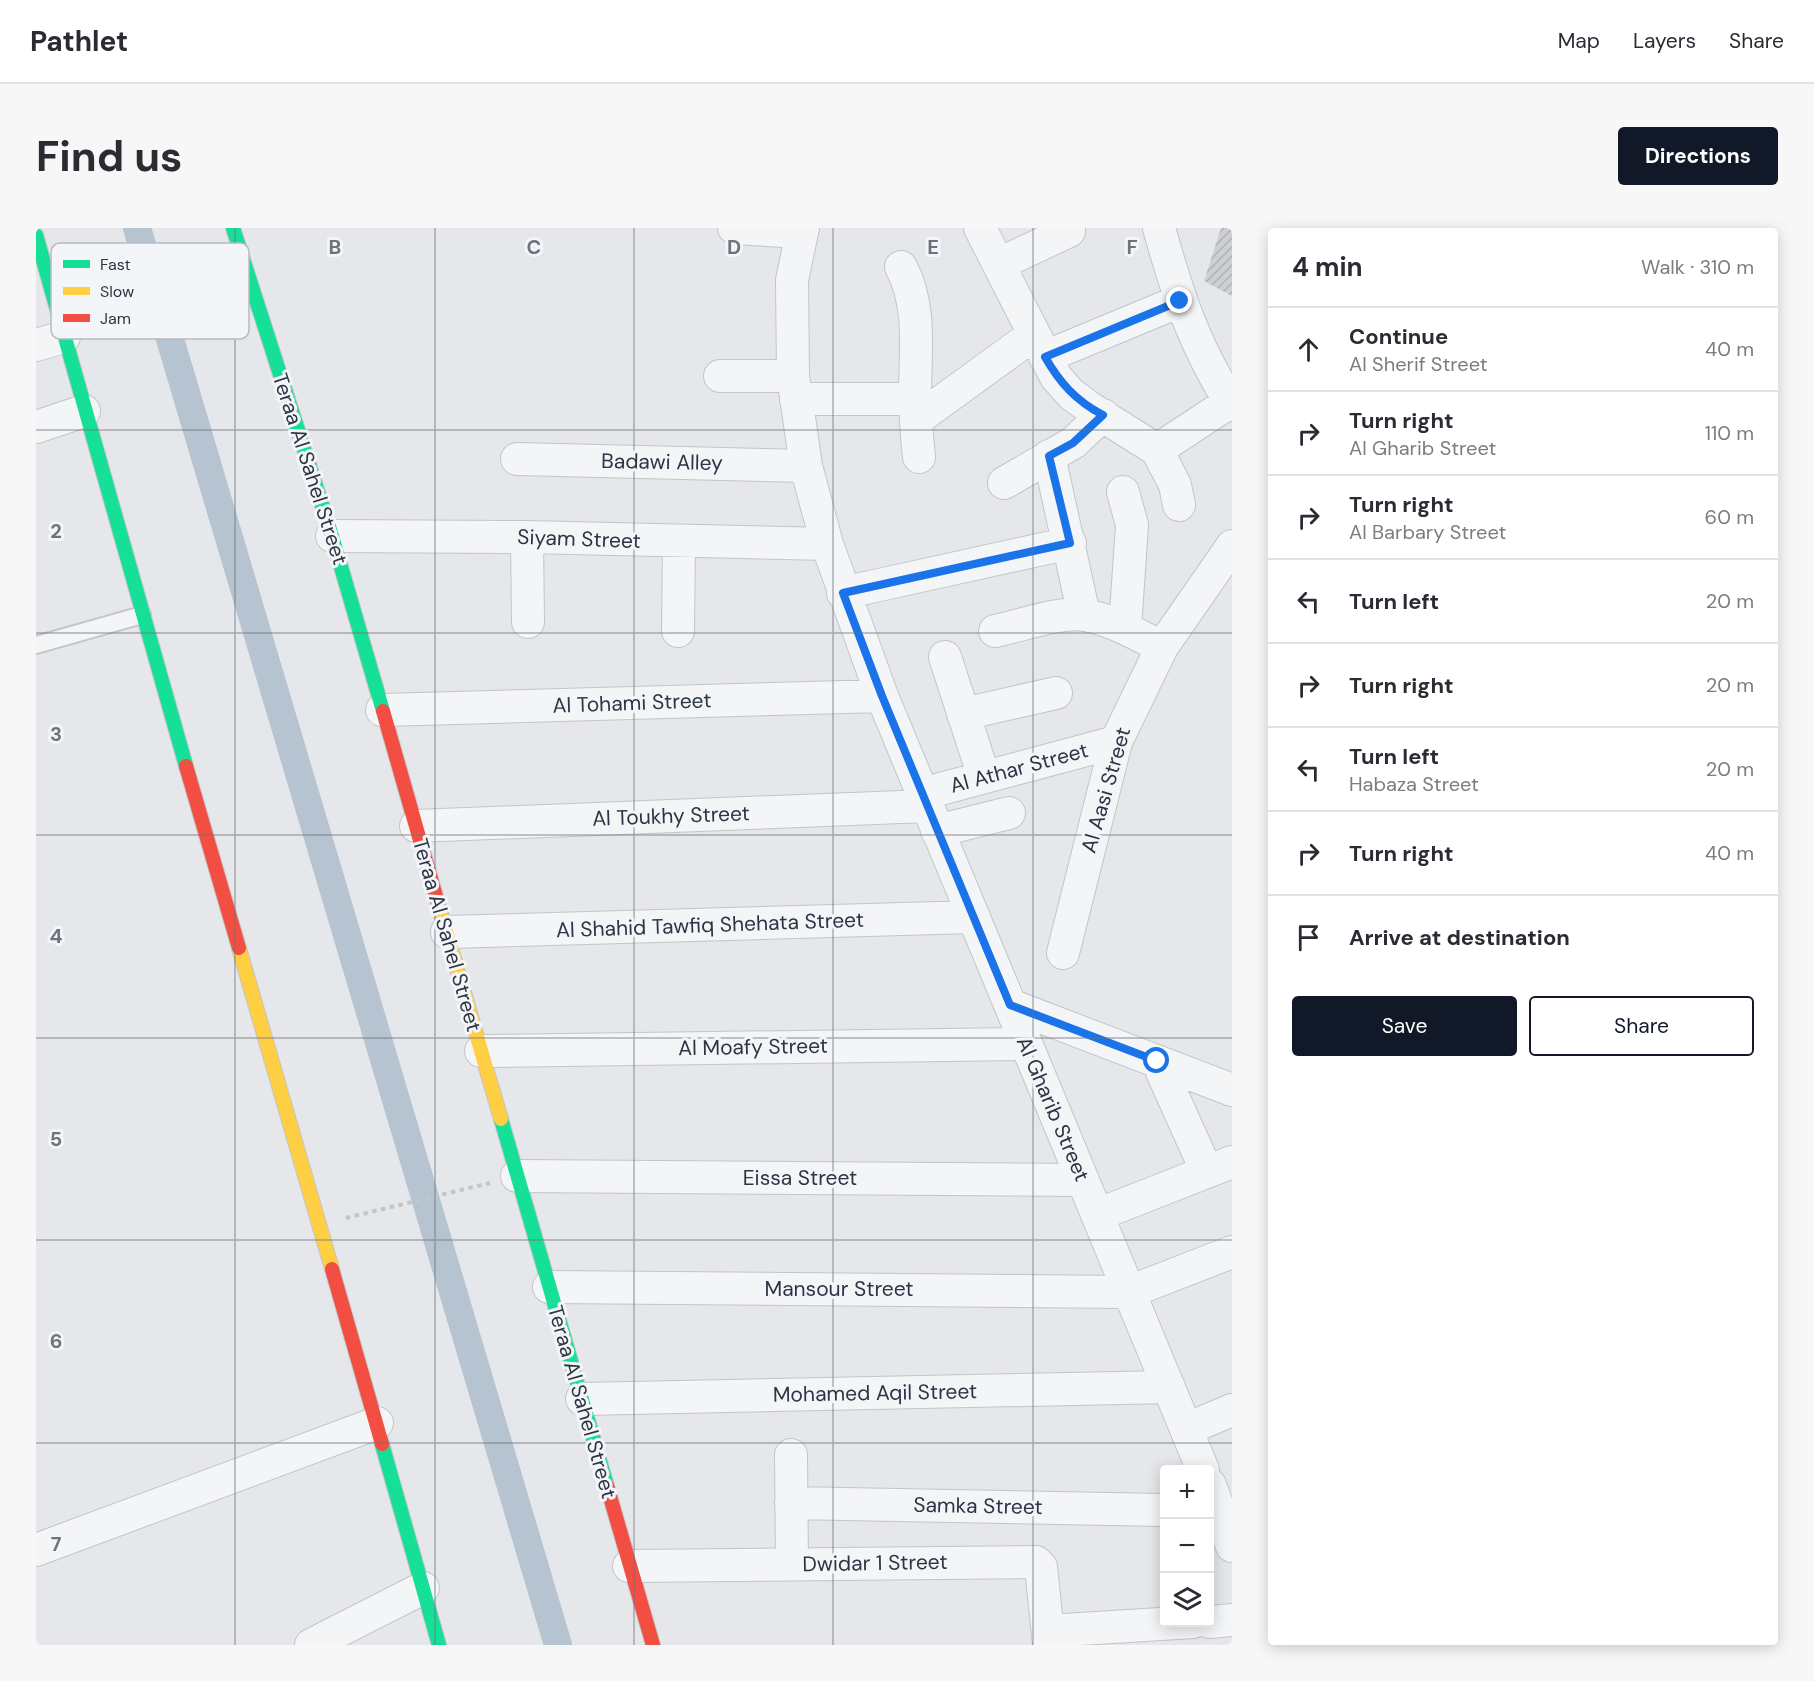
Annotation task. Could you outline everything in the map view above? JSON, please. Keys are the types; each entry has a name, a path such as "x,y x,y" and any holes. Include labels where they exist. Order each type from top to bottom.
{"street":[{"name":"Teraa Al Sahel Street","path":"233,228 238,243"},
{"path":"734,228 802,230"},
{"path":"980,228 1056,377 1071,394 1158,450 1175,485 1179,506"},
{"path":"1158,450 1231,404 1197,344 1180,301 1159,228"},
{"name":"Al Gharib Street","path":"802,230 792,280 795,388 806,466 827,544 882,696 1201,1465"},
{"path":"999,264 1069,231"},
{"path":"36,235 50,341 84,411 378,1423 439,1645"},
{"path":"901,267 909,282 915,304 915,409 919,457"},
{"name":"Teraa Al Sahel Street","path":"249,278 332,536 652,1645"},
{"path":"720,376 915,409 1039,346 1180,301"},
{"path":"36,427 84,411"},
{"path":"1004,483 1073,443 1103,415"},
{"path":"1049,456 1070,543 1084,615"},
{"name":"Badawi Alley","path":"517,459 806,466"},
{"path":"1123,492 1132,525 1125,628"},
{"name":"Siyam Street","path":"332,536 527,537 679,543 827,544"},
{"path":"527,537 528,622"},
{"path":"678,631 679,543"},
{"path":"843,593 1070,543"},
{"name":"Al Aasi Street","path":"1063,953 1116,742 1162,647 1232,546"},
{"path":"994,631 1067,615 1084,615 1125,628 1162,647"},
{"path":"945,657 984,777"},
{"path":"963,714 1056,693"},
{"name":"Al Tohami Street","path":"382,710 882,696"},
{"name":"Al Athar Street","path":"929,810 984,777 1116,742"},
{"path":"929,810 1010,813"},
{"name":"Al Toukhy Street","path":"416,826 929,810"},
{"name":"Al Shahid Tawfiq Shehata Street","path":"447,932 973,917"},
{"path":"1010,1005 1232,1090"},
{"name":"Al Moafy Street","path":"481,1050 1026,1044"},
{"path":"1097,1215 1220,1167 1157,1061"},
{"name":"Eissa Street","path":"517,1176 1083,1180"},
{"path":"1129,1292 1232,1252"},
{"name":"Mansour Street","path":"549,1287 1129,1292"},
{"name":"Mohamed Aqil Street","path":"582,1400 1169,1387"},
{"path":"1187,1429 1232,1410"},
{"path":"36,1550 378,1423"},
{"path":"791,1455 792,1565"},
{"name":"Samka Street","path":"791,1503 1160,1510"},
{"path":"1214,1504 1232,1546"},
{"name":"Dwidar 1 Street","path":"629,1566 1036,1562 1041,1567 1048,1638"},
{"path":"311,1645 423,1588"},
{"path":"1214,1622 1232,1620"},
{"path":"1048,1638 1160,1626"}],"lane":[{"path":"36,645 142,615"}],"path":[{"path":"369,1212 477,1186"}],"building":[{"path":"1221,228 1232,228 1232,296 1204,281"}],"waterway":[{"path":"137,228 141,243"},
{"path":"170,339 558,1645"}],"traffic: fast":[{"path":"233,228 238,243"},
{"path":"36,235 51,288"},
{"path":"249,278 332,536 383,711"},
{"path":"65,339 186,766"},
{"path":"501,1119 607,1486"},
{"path":"382,1444 439,1645"}],"traffic: slow":[{"path":"439,907 501,1119"},
{"path":"239,948 332,1269"}],"traffic: jam":[{"path":"383,711 439,907"},
{"path":"186,766 239,948"},
{"path":"332,1269 382,1444"},
{"path":"607,1486 653,1645"}],"route":[{"path":"1157,1061 1010,1005 882,696 843,593 1070,543 1049,456 1073,443 1103,415 1071,394 1056,377 1045,357 1180,301"}]}
